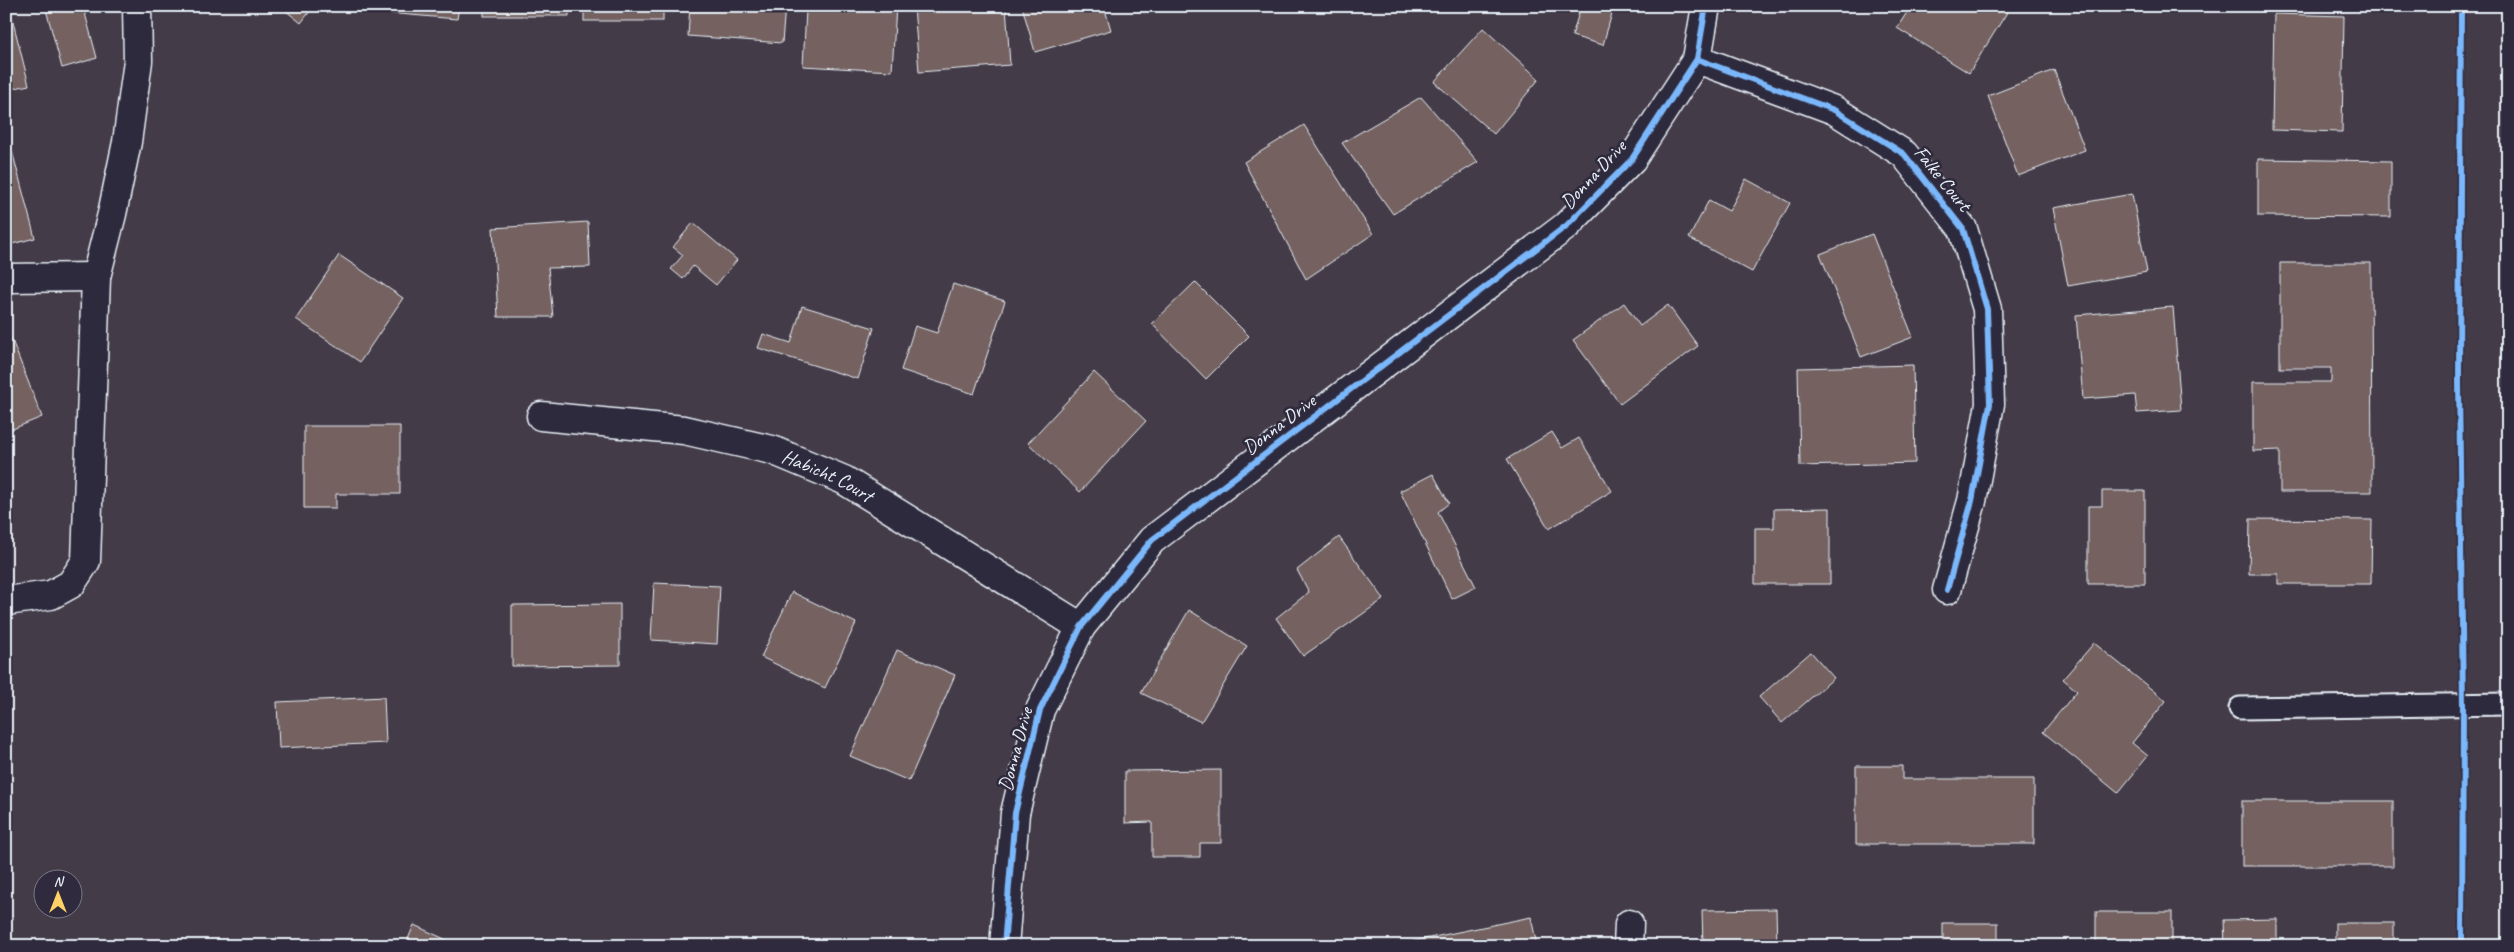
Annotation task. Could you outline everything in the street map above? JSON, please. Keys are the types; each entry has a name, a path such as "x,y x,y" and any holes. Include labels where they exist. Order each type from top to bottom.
{"street":[{"path":"12,601 51,595 71,584 86,561 96,278 127,142 138,61 137,6"},
{"name":"Donna Drive","path":"1004,946 1015,814 1040,710 1080,627 1152,540 1566,226 1632,159 1697,59 1706,6"},
{"name":"Falke Court","path":"1697,59 1834,110 1904,154 1963,229 1987,309 1990,404 1972,501 1947,590"},
{"path":"6,278 96,278"},
{"name":"Habicht Court","path":"541,416 684,430 772,450 844,480 1080,627"}],"lane":[{"path":"2240,708 2508,704"}],"building":[{"path":"6,6 9,6 29,85 6,90"},
{"path":"45,6 83,6 97,58 62,68"},
{"path":"280,6 314,6 301,23"},
{"path":"376,6 459,6 457,19 375,12"},
{"path":"484,6 569,6 569,16 484,16"},
{"path":"584,6 663,6 663,21 584,21"},
{"path":"690,6 785,6 782,43 688,36"},
{"path":"843,6 896,6 892,71 803,66 806,10 843,12"},
{"path":"914,6 1006,6 1010,65 919,72"},
{"path":"1022,6 1104,6 1111,30 1035,52"},
{"path":"1581,6 1614,6 1603,45 1572,36"},
{"path":"1911,6 2011,6 1969,73 1897,28"},
{"path":"2274,14 2344,16 2342,132 2272,130"},
{"path":"1483,28 1539,79 1494,134 1434,82"},
{"path":"2054,70 2085,150 2018,176 1988,96"},
{"path":"1421,97 1478,162 1393,214 1342,143"},
{"path":"1304,125 1373,234 1306,279 1244,162"},
{"path":"6,128 35,238 8,245 6,240"},
{"path":"2258,159 2391,161 2391,217 2258,216"},
{"path":"1746,179 1790,203 1752,272 1689,238 1709,200 1729,211"},
{"path":"2132,194 2147,272 2068,286 2053,208"},
{"path":"588,222 590,267 548,268 553,317 498,317 493,228"},
{"path":"693,223 737,260 716,285 693,266 683,279 671,269 683,255 673,247"},
{"path":"1872,234 1913,337 1861,357 1820,254"},
{"path":"339,255 403,298 360,362 296,319"},
{"path":"2280,263 2371,263 2372,492 2280,492 2280,450 2253,451 2253,382 2331,382 2331,368 2280,368"},
{"path":"1195,282 1249,336 1206,379 1152,324"},
{"path":"953,284 1005,301 974,394 901,370 915,326 937,333"},
{"path":"1624,303 1640,326 1668,305 1698,346 1620,404 1573,340"},
{"path":"802,306 874,328 858,379 758,348 763,334 791,343"},
{"path":"2173,307 2181,410 2137,413 2135,395 2083,399 2076,315"},
{"path":"6,325 42,417 10,430 6,420"},
{"path":"1913,365 1915,463 1800,466 1798,368"},
{"path":"1094,372 1146,421 1080,492 1028,443"},
{"path":"304,426 400,426 400,494 336,494 336,508 304,508"},
{"path":"1552,432 1562,448 1579,438 1612,491 1549,529 1507,459"},
{"path":"1433,474 1449,503 1438,512 1476,587 1452,599 1400,491"},
{"path":"2102,491 2145,491 2145,584 2088,584 2088,506 2102,506"},
{"path":"1830,508 1830,584 1755,584 1755,528 1774,528 1774,509"},
{"path":"2250,519 2372,520 2371,584 2278,584 2278,574 2249,574"},
{"path":"1339,537 1384,599 1303,656 1276,618 1309,592 1297,570"},
{"path":"654,583 720,586 717,644 651,640"},
{"path":"792,592 856,623 825,688 761,657"},
{"path":"620,604 620,665 512,666 512,605"},
{"path":"1189,610 1247,646 1201,722 1141,693"},
{"path":"2094,643 2166,701 2132,743 2148,756 2118,793 2043,732 2077,691 2063,679"},
{"path":"897,650 955,675 909,781 850,756"},
{"path":"1811,652 1834,678 1782,723 1759,697"},
{"path":"384,697 386,743 279,748 277,702"},
{"path":"1856,766 1902,766 1902,779 2034,779 2034,844 1856,844"},
{"path":"1221,770 1221,843 1200,843 1200,857 1152,857 1152,822 1125,823 1125,771"},
{"path":"2242,801 2393,801 2393,866 2242,866"},
{"path":"1776,909 1777,946 1703,946 1702,910"},
{"path":"2096,912 2172,912 2172,946 2096,946"},
{"path":"1531,917 1537,946 1406,946 1405,943"},
{"path":"2277,919 2277,946 2225,946 2224,920"},
{"path":"1943,923 1998,923 1998,946 1943,946"},
{"path":"2335,923 2394,923 2394,946 2335,946"},
{"path":"414,925 460,946 405,946"}],"cycle path":[{"path":"1004,946 1015,813 1040,710 1081,627 1152,540 1566,226 1632,159 1697,59 1706,6"},
{"path":"2461,6 2459,381 2463,705 2462,946"},
{"path":"1697,59 1834,110 1904,154 1963,229 1987,309 1990,404 1972,501 1947,590"}]}
